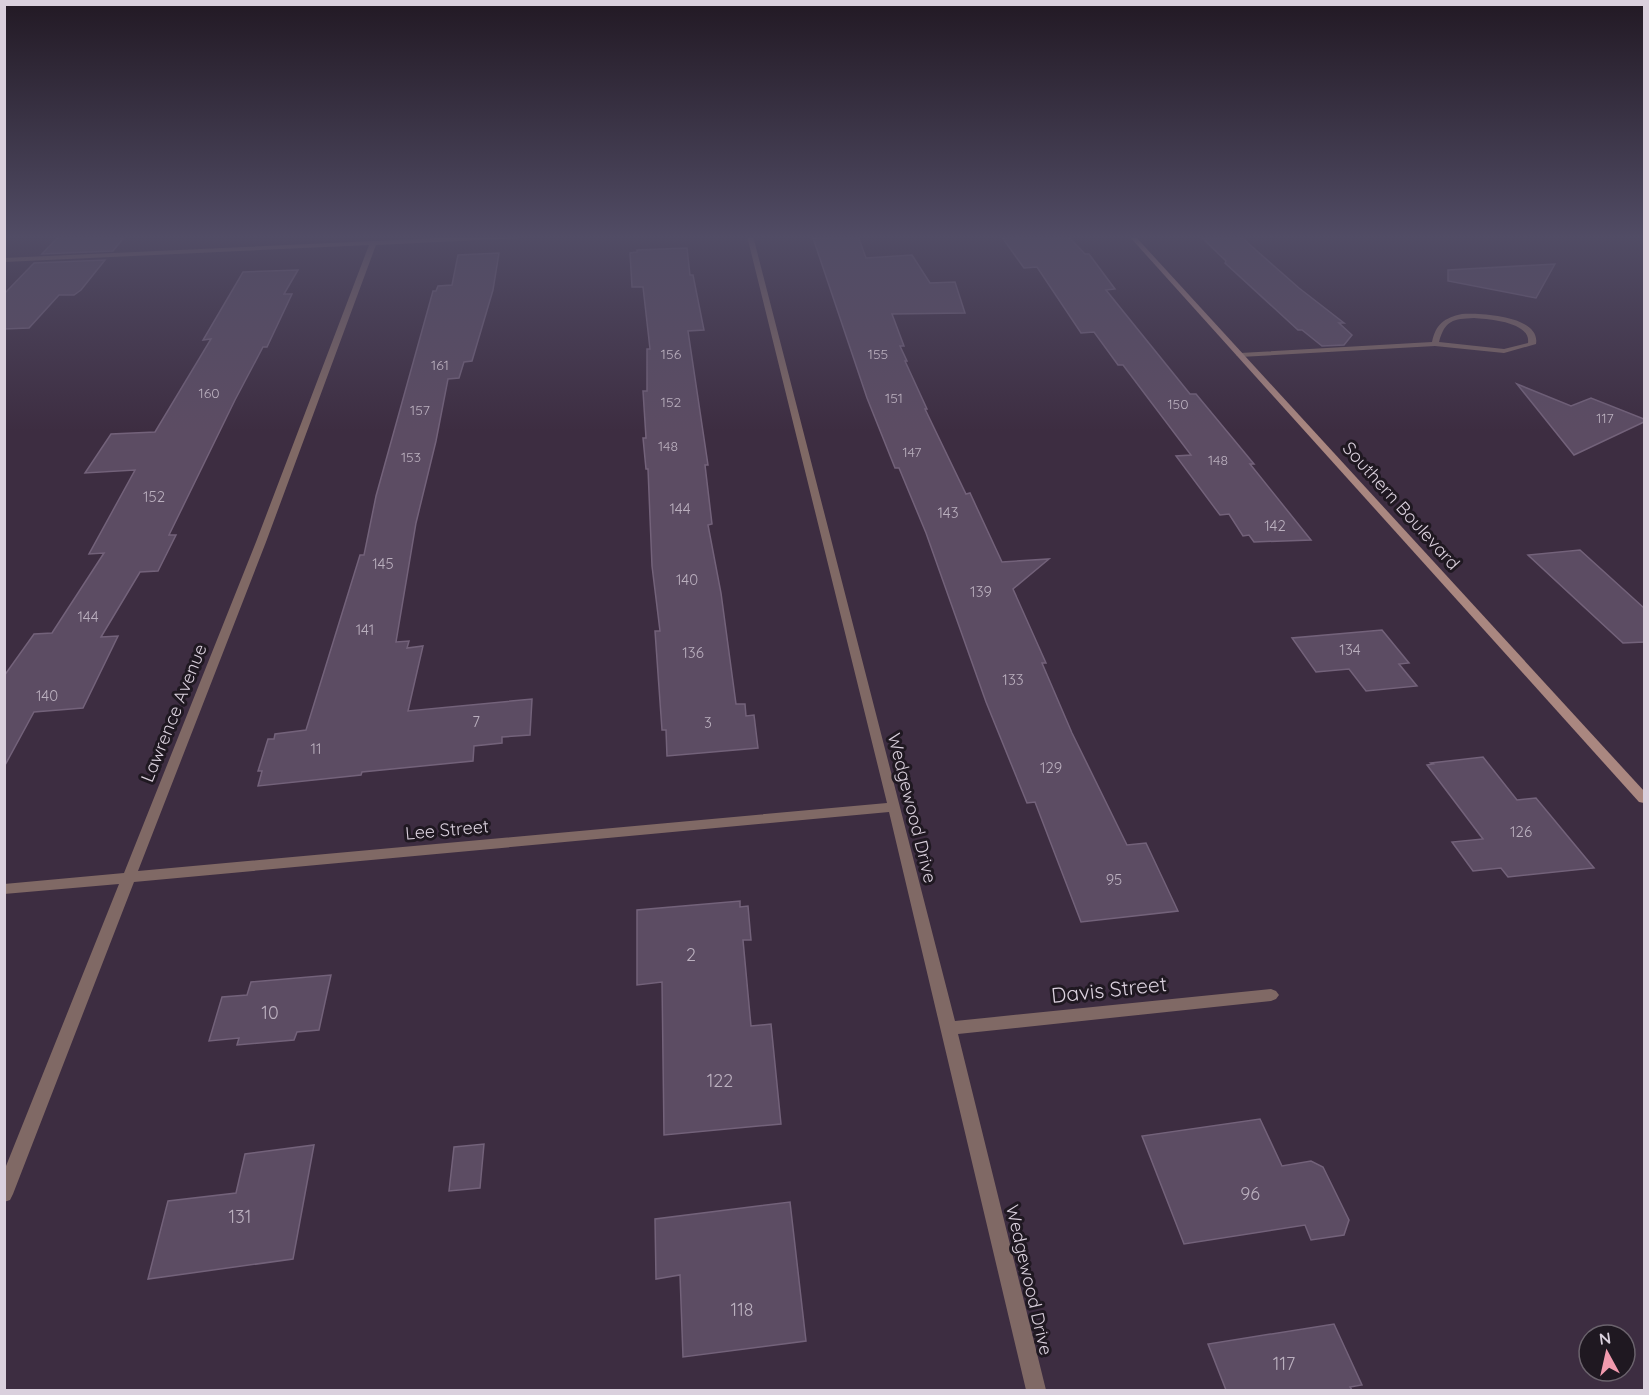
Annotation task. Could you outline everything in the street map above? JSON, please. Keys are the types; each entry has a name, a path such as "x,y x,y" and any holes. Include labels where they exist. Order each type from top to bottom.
{"street":[{"name":"Lawrence Avenue","path":"4,1194 261,542 351,301"},
{"name":"Wedgewood Drive","path":"766,301 892,807 950,1028 1036,1390"},
{"name":"Southern Boulevard","path":"1191,301 1644,799"},
{"path":"1240,355 1436,344 1504,351 1532,344 1533,338 1529,330 1512,322 1497,318 1458,317 1445,322 1440,329 1436,344"},
{"name":"Lee Street","path":"4,889 892,807"},
{"name":"Davis Street","path":"950,1028 1271,995"}],"building":[{"path":"4,301 53,301 29,328 4,329"},
{"path":"226,301 289,301 267,347 263,347 235,400 169,535 176,535 158,571 140,572 101,637 118,636 83,708 34,712 4,767 4,676 34,634 52,633 104,553 89,554 135,470 85,473 111,434 155,432 211,339 203,340"},
{"path":"430,301 490,301 472,361 464,362 459,378 448,379 416,523 396,642 409,641 407,648 423,646 408,711 532,699 530,735 502,737 502,743 474,746 473,761 362,772 361,775 258,786 262,771 258,771 268,739 274,739 275,734 306,730 360,555 364,555 376,496"},
{"path":"645,301 698,301 704,330 688,331 708,465 705,465 712,524 708,525 721,593 736,704 745,704 746,716 754,715 758,748 667,756 666,730 662,730 655,631 660,631 652,566 648,469 646,469 643,438 646,438 643,391 647,391 647,349 650,349"},
{"path":"834,301 961,301 965,313 892,314 904,346 900,346 907,361 905,361 927,409 925,409 966,494 970,493 1002,562 1049,559 1013,589 1046,663 1042,663 1072,733 1127,845 1146,843 1178,911 1081,922 1035,802 1027,803 986,702 926,533 899,468 895,468 867,398"},
{"path":"1060,301 1115,301 1190,394 1196,394 1254,464 1250,464 1311,540 1254,542 1249,535 1243,536 1229,514 1220,515 1176,456 1191,455 1123,365 1118,365 1094,332 1081,333"},
{"path":"1267,301 1316,301 1344,323 1339,323 1352,335 1344,345 1322,346 1302,330 1298,330"},
{"path":"1517,384 1571,406 1591,398 1644,419 1644,422 1574,455"},
{"path":"1580,550 1644,608 1644,642 1623,643 1528,555"},
{"path":"1382,630 1409,663 1399,664 1417,686 1366,691 1349,669 1316,672 1292,638"},
{"path":"1483,757 1517,800 1536,798 1594,868 1508,877 1501,868 1473,871 1452,842 1483,839 1427,765"},
{"path":"740,901 740,907 748,906 751,940 743,940 751,1026 771,1024 781,1124 664,1135 662,982 637,985 637,910"},
{"path":"331,975 319,1030 297,1032 294,1040 237,1045 239,1038 209,1041 222,997 247,995 251,982"},
{"path":"1260,1119 1282,1166 1311,1161 1323,1167 1349,1220 1344,1235 1311,1240 1305,1225 1184,1244 1142,1136"},
{"path":"484,1144 480,1188 449,1191 454,1147"},
{"path":"314,1145 293,1259 148,1279 168,1201 236,1193 245,1154"},
{"path":"790,1202 806,1341 683,1357 680,1275 656,1279 655,1219"},
{"path":"1334,1324 1362,1385 1350,1387 1352,1390 1226,1390 1208,1344"}]}
